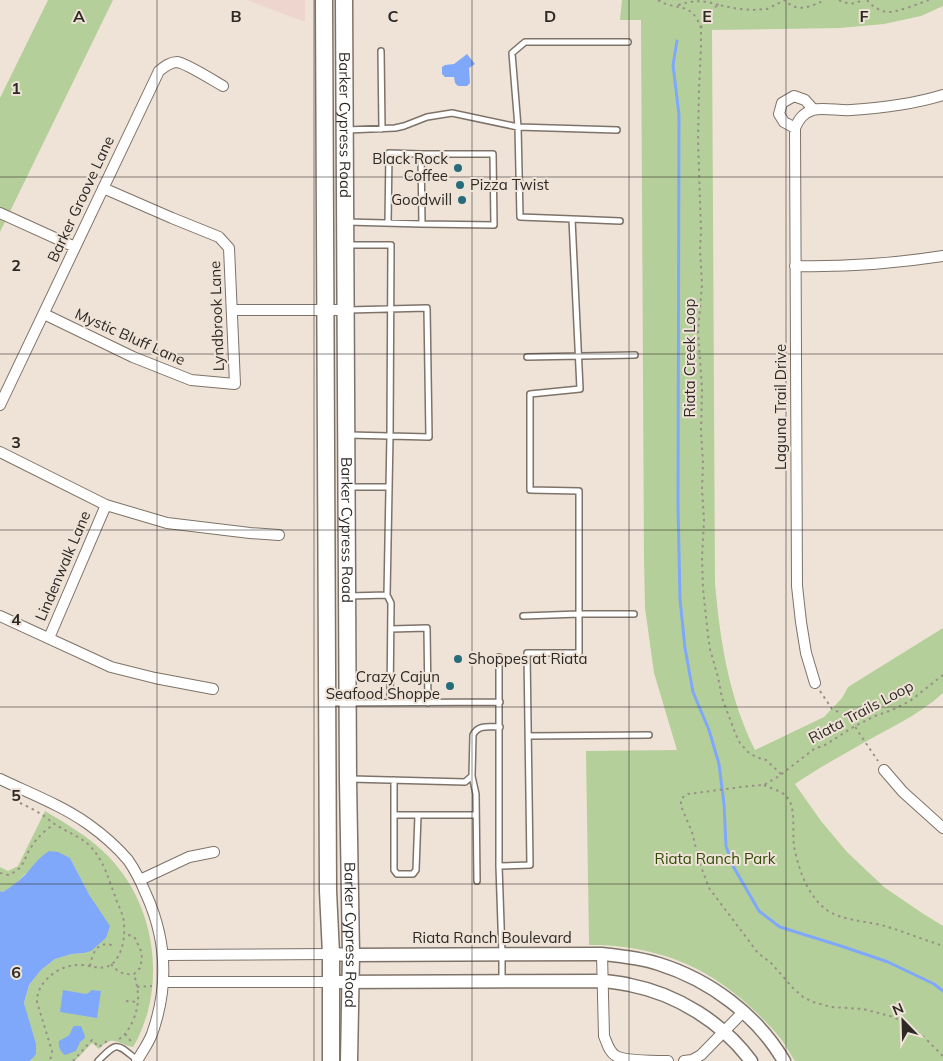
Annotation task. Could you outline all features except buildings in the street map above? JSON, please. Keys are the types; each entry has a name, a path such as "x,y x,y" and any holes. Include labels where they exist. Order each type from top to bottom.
{"main road":[{"name":"Barker Cypress Road","path":"324,0 328,892 331,954 331,1061"},
{"name":"Barker Cypress Road","path":"344,0 347,703 351,955 349,1061"},
{"path":"324,131 344,130"},
{"path":"326,485 346,487"}],"street":[{"name":"Barker Groove Lane","path":"0,405 159,70 167,64 177,62 223,86"},
{"path":"795,128 784,122 779,114 782,103 794,96 805,100 814,109 850,110 900,105 943,95"},
{"name":"Laguna Trail Drive","path":"814,109 800,116 795,128 795,266 796,586 805,645 815,683"},
{"name":"Lyndbrook Lane","path":"103,188 219,237 229,248 235,384"},
{"path":"0,213 75,247"},
{"path":"795,266 878,265 943,256"},
{"path":"232,310 345,310"},
{"name":"Mystic Bluff Lane","path":"44,314 132,357 191,380 235,384"},
{"path":"0,452 106,505 167,524 279,535"},
{"name":"Lindenwalk Lane","path":"49,638 106,505"},
{"path":"0,616 112,667 155,678 213,689"},
{"path":"884,770 904,792 943,828"},
{"path":"0,779 88,824 111,843 127,860 140,880 153,909 160,932 164,968 160,1006 151,1036 137,1061"},
{"path":"140,880 189,857 214,852"},
{"path":"602,954 604,1036 608,1048 616,1056 626,1059 668,1061"},
{"name":"Riata Ranch Boulevard","path":"163,955 602,954 630,958 658,964 703,982 743,1012 778,1050 784,1061"},
{"path":"163,982 604,981 632,985 661,994 690,1007 724,1031 740,1046 751,1061"},
{"path":"684,1061 692,1060 701,1055 743,1012"}],"lane":[{"path":"620,221 520,217 518,127 512,53 525,42 628,42"},
{"path":"381,51 382,129"},
{"path":"344,130 382,129 404,126 427,116 452,113 518,127 617,130"},
{"path":"344,222 422,224 494,225 492,154 389,153 388,223"},
{"path":"421,154 422,224"},
{"path":"499,866 530,865 526,653 579,653 579,491 530,490 530,394 580,389 572,219"},
{"path":"344,245 391,245 387,595 391,603 390,703"},
{"path":"345,310 427,308 429,437 346,435"},
{"path":"527,357 635,355"},
{"path":"346,487 389,487"},
{"path":"347,596 387,595"},
{"path":"523,616 634,614"},
{"path":"391,628 427,628 428,703"},
{"path":"499,657 499,866 502,982"},
{"path":"328,703 500,702"},
{"path":"477,881 476,794 472,776 472,735 474,731 485,726 500,727"},
{"path":"528,736 649,735"},
{"path":"348,779 465,782 472,776"},
{"path":"394,780 394,870 397,874 413,874 416,870 418,815"},
{"path":"394,815 476,815"},
{"path":"98,1061 112,1047 123,1049 137,1061"}],"path":[{"path":"658,0 668,5 684,8 694,14 700,28"},
{"path":"675,6 703,0 738,9 758,10 774,6 785,0 792,6 799,8 825,0"},
{"path":"839,0 850,4 858,3 862,0"},
{"path":"867,0 872,6 888,12 929,0"},
{"path":"700,28 709,11 719,5"},
{"name":"Riata Creek Loop","path":"700,28 698,140 702,285 698,332 702,388 703,589 712,658 722,698 736,735 748,752 766,760 781,774"},
{"name":"Riata Trails Loop","path":"764,785 814,749 825,745 855,726 910,701 943,675"},
{"path":"815,683 832,709 854,722 884,770"},
{"path":"943,947 887,926 842,917 829,912 821,906 800,872 794,845 794,815 790,802 784,794 764,785 705,792 684,796 681,800 681,806 692,832 699,861 709,888 758,953 771,963 793,988 803,997 813,1002 831,1007 863,1009 900,1020 926,1038 943,1056"},
{"path":"20,803 78,836 98,855 122,913 124,924 124,934 118,956 111,964 103,968 74,965 59,969 46,979 39,990 37,1002 52,1050 50,1061"},
{"path":"0,873 8,876 19,869 32,844 54,824"},
{"path":"111,964 122,974 134,974 140,968 141,951 135,938 124,934"},
{"path":"90,966 92,955 100,945 112,945"},
{"path":"120,1039 126,1034 138,1002 134,974"},
{"path":"137,987 152,986"},
{"path":"126,1001 138,1002"},
{"path":"126,1034 132,1047"},
{"path":"73,1061 92,1040 100,1047"}],"shaded area":[{"path":"247,0 305,0 305,22"}],"green space":[{"path":"48,0 113,0 0,232 0,98"},
{"name":"Riata Ranch Park","path":"622,0 943,0 943,6 921,16 884,24 840,28 712,30 715,583 727,669 738,710 755,750 824,717 842,698 848,687 943,628 943,693 913,715 826,764 795,784 821,821 847,852 884,887 943,926 943,1061 795,1061 781,1039 763,1019 710,976 687,964 660,954 617,946 589,945 586,751 677,750 654,673 645,608 641,20 620,20"},
{"path":"45,811 70,826 107,855 121,871 141,908 152,948 152,990 145,1021 133,1047 112,1041 104,1044 99,1049 92,1043 75,1061 30,1061 32,1059 24,1003 29,985 41,970 55,959 84,953 106,938 90,896 70,858 25,874 14,885 3,892 0,891 0,867 8,871 18,866"}],"water":[{"path":"467,54 475,64 469,68 470,83 467,86 458,86 455,83 454,77 445,77 442,74 442,67 454,64"},
{"path":"49,851 58,852 70,858 90,896 110,926 106,938 91,951 55,959 41,970 29,985 24,1003 36,1044 36,1054 30,1061 0,1061 0,891 3,892 18,881"},
{"path":"63,990 86,994 91,990 101,991 97,1018 60,1012"},
{"path":"74,1026 81,1026 85,1038 80,1042 76,1051 65,1055 60,1049 59,1041 69,1035"}],"waterway":[{"path":"677,41 673,65 679,115 678,506 680,599 685,648 693,692 709,730 719,764 724,804 726,846 733,866 759,911 780,927 888,962 934,984 943,991"}],"place":[{"name":"Black Rock Coffee","path":"458,168"},
{"name":"Pizza Twist","path":"460,185"},
{"name":"Goodwill","path":"462,200"},
{"name":"Shoppes at Riata","path":"458,659"},
{"name":"Crazy Cajun Seafood Shoppe","path":"450,686"}]}
